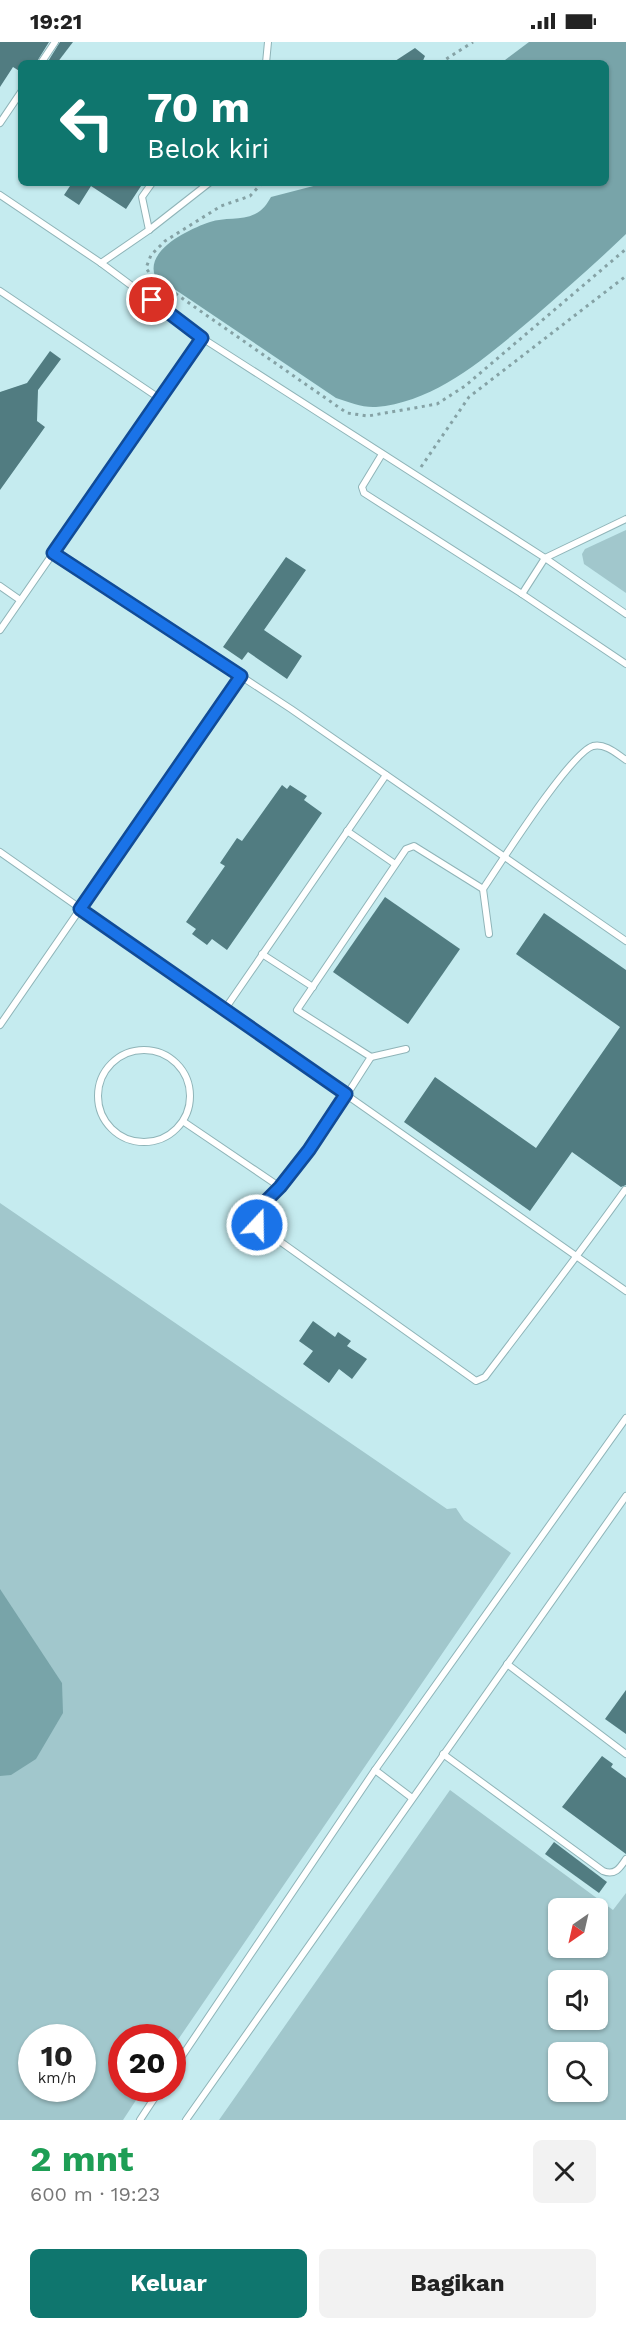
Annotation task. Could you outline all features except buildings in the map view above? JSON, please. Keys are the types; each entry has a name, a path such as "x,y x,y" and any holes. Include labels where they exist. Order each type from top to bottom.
{"lane":[{"path":"42,60 55,42"},
{"path":"266,60 268,42"},
{"path":"0,123 18,96"},
{"path":"149,230 142,197 150,186"},
{"path":"101,263 149,230 205,186"},
{"path":"0,195 101,263 202,338 545,558 626,614"},
{"path":"0,291 159,398"},
{"path":"0,630 202,338"},
{"path":"382,454 365,479 362,487 364,493 626,664"},
{"path":"522,594 545,558 626,519"},
{"path":"53,553 241,676 626,941"},
{"path":"0,586 20,600"},
{"path":"0,1025 241,676"},
{"path":"489,934 483,890 557,781 586,749 595,745 609,748 626,760"},
{"path":"225,1009 386,775"},
{"path":"347,831 395,864"},
{"path":"371,1057 298,1011 298,1008 406,849 414,846 483,890"},
{"path":"0,852 626,1291"},
{"path":"262,954 313,987"},
{"path":"406,1049 371,1057 309,1150 280,1187 257,1210 255,1217 257,1225 476,1381 485,1377 625,1190"},
{"path":"141,1050 158,1052 174,1060 185,1073 190,1089 190,1106 184,1122 172,1134 156,1142 139,1143 123,1137 109,1127 100,1112 98,1095 101,1078 111,1064 125,1054 141,1050"},
{"path":"184,1122 280,1187"},
{"path":"186,2051 375,1770 626,1418"},
{"path":"186,2120 626,1496"},
{"path":"507,1664 626,1754"},
{"path":"443,1754 603,1871 608,1873 617,1871 626,1859"},
{"path":"375,1770 412,1798"},
{"path":"140,2120 152,2102"}],"path":[{"path":"445,60 473,42"},
{"path":"259,186 250,196 221,206 165,241 151,255 146,268 153,279 347,413 368,416 437,404 465,386 626,249"},
{"path":"415,476 469,397 626,276"}],"shaded area":[{"path":"529,42 626,42 626,234 534,317 461,374 420,396 398,403 371,407 351,403 336,398 155,276 156,258 162,249 181,235 210,222 250,216 263,209 271,197 313,186 609,186 609,60 505,60"},
{"path":"626,530 626,593 584,564 582,554 585,549"},
{"path":"0,1203 447,1509 456,1508 464,1520 511,1553 186,2028 186,2024 108,2024 108,2102 135,2102 123,2120 0,2120"},
{"path":"0,1589 62,1683 63,1713 36,1759 11,1775 0,1776"},
{"path":"450,1790 597,1898 548,1898 548,1958 608,1958 608,1906 613,1910 626,1893 626,2120 219,2120"}],"route":[{"path":"152,300 202,338 53,553 241,676 80,909 346,1094 309,1150 280,1187 257,1210 255,1217 257,1225"}]}
